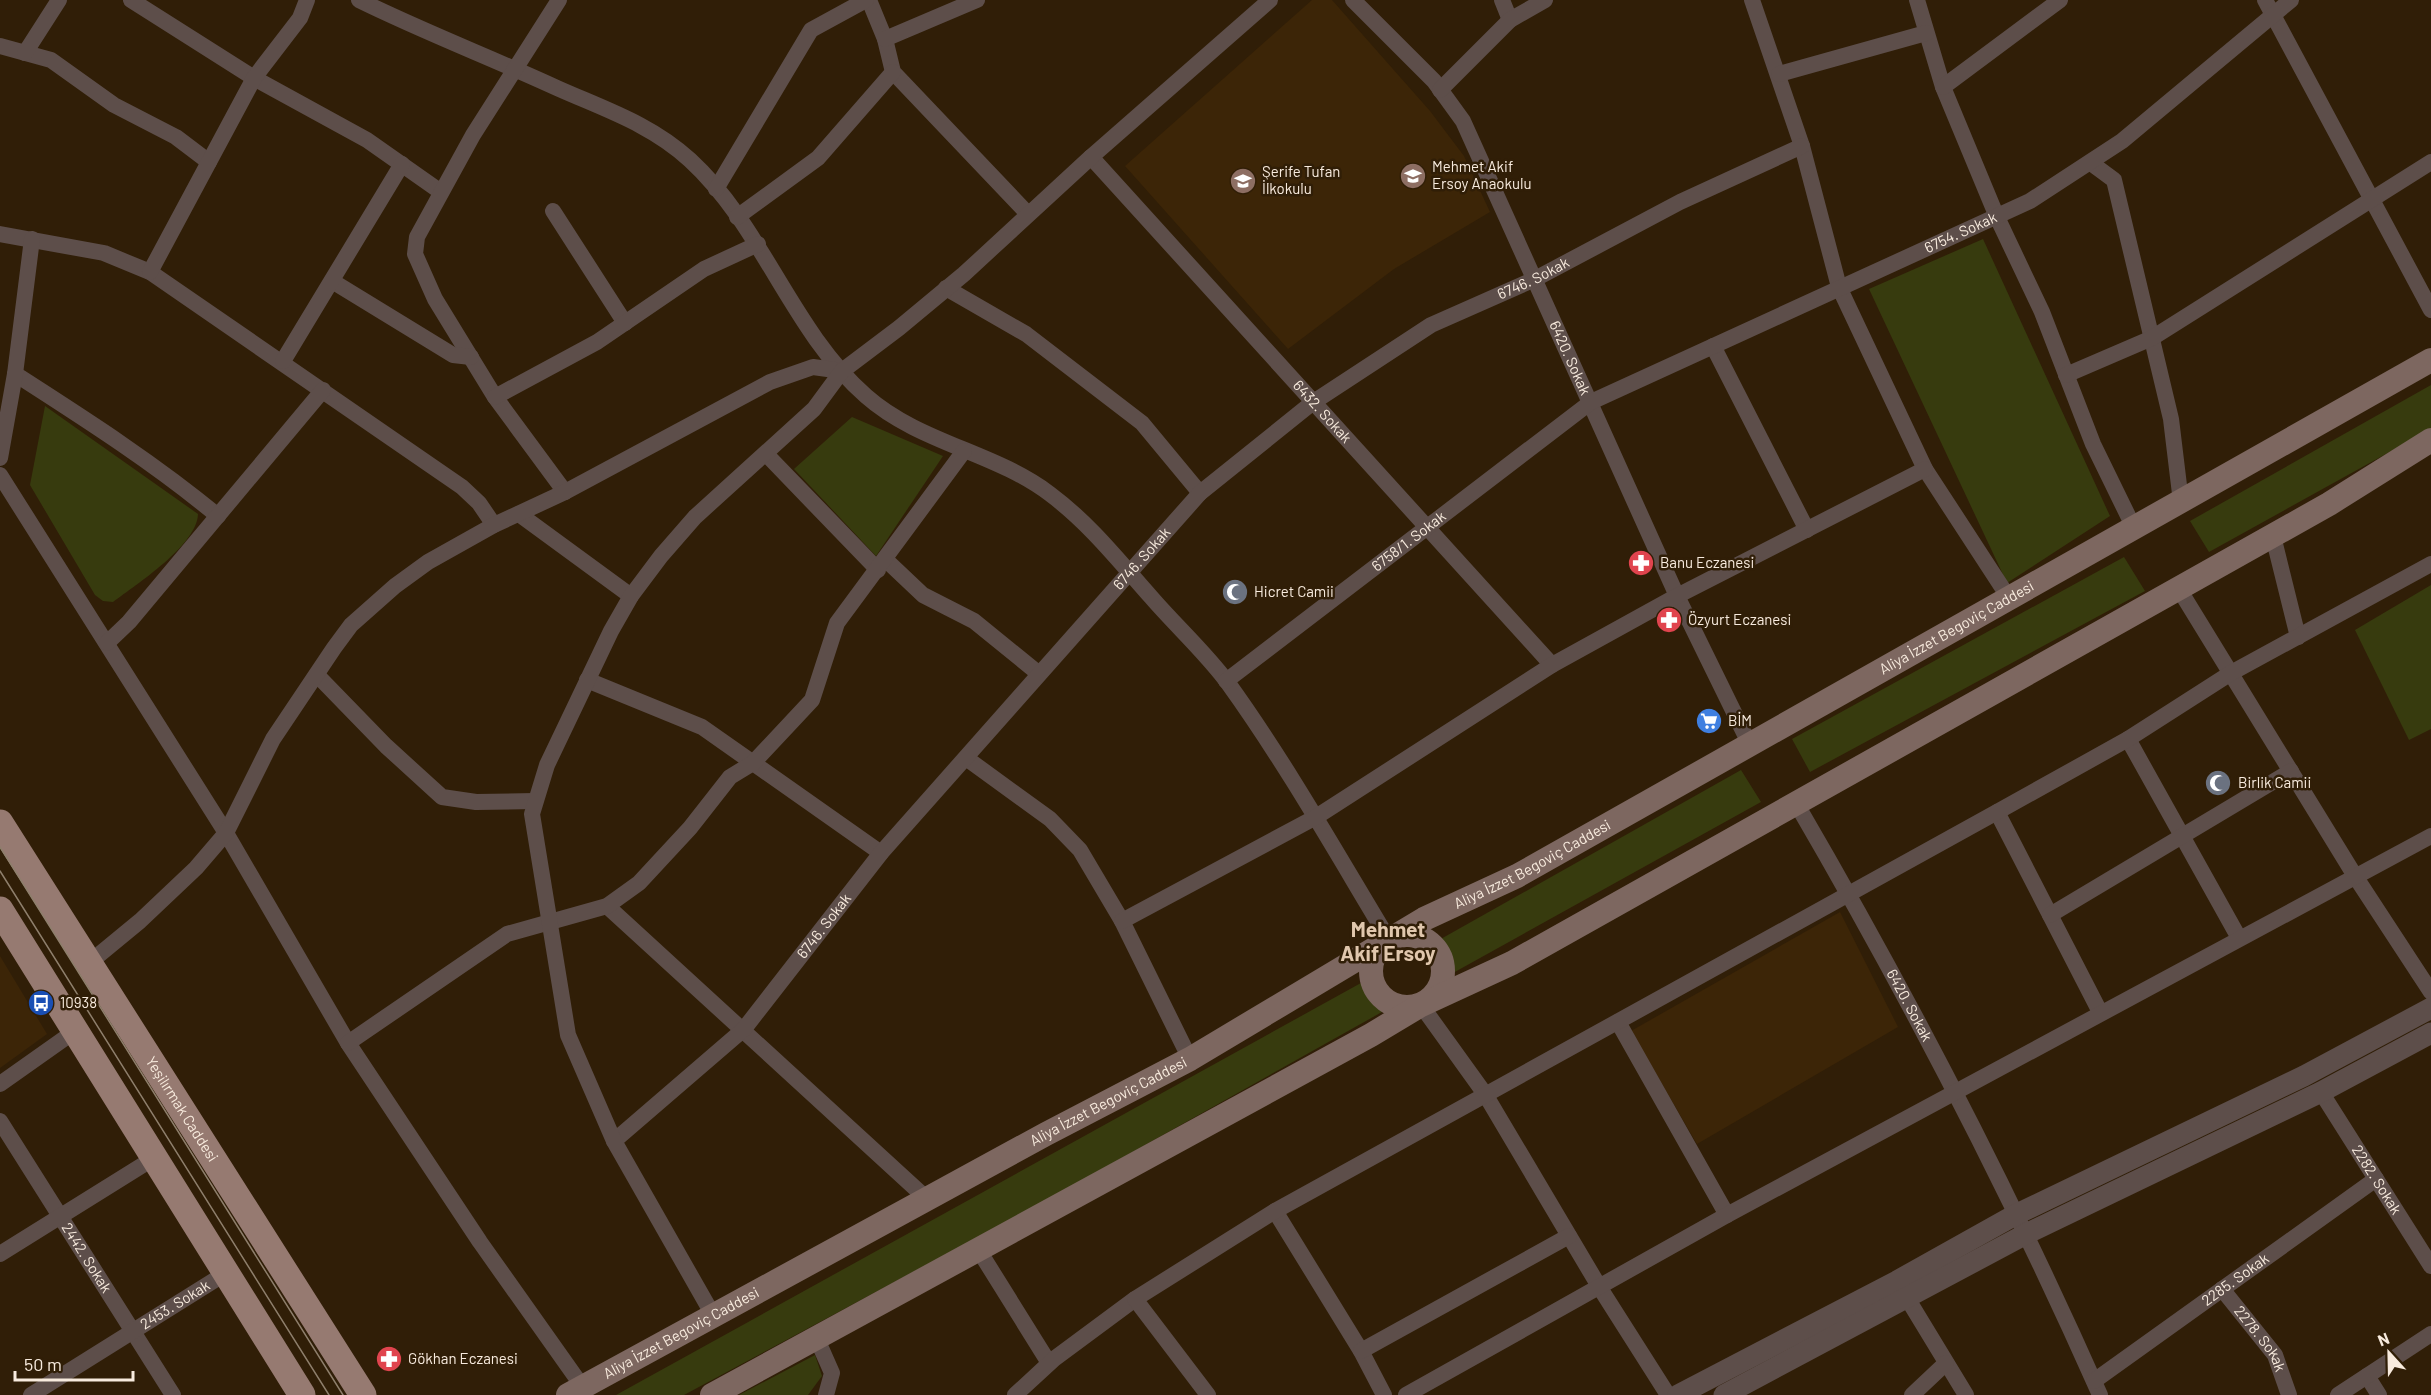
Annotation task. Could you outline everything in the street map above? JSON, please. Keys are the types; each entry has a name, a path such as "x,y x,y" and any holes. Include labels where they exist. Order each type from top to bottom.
{"main road":[{"name":"Aliya İzzet Begoviç Caddesi","path":"575,1391 1190,1059 1424,919 1517,876 2431,360"},
{"path":"712,1395 817,1340 978,1249 1371,1035 1421,1005 1512,963 2330,504 2431,440"},
{"name":"Yeşilırmak Caddesi","path":"0,823 363,1395"},
{"path":"0,910 226,1273 296,1393"},
{"path":"1412,935 1424,939 1440,955 1443,967 1439,990 1421,1005 1397,1006 1378,993 1372,982 1372,964 1380,948 1389,940 1412,935"}],"street":[{"path":"26,52 59,0"},
{"path":"131,0 254,78 368,140 441,192"},
{"path":"150,272 254,78 295,25 307,0"},
{"path":"359,0 412,26 516,67 652,130 691,160 758,244 805,325 865,396 891,415 1011,472 1047,492 1089,527 1227,681 1316,818 1389,940"},
{"path":"559,0 441,192 417,237 415,254 435,299 495,397 565,492"},
{"path":"716,189 811,30 867,0 885,39 893,72 1028,214"},
{"path":"885,39 977,0"},
{"path":"713,1315 615,1141 568,1035 532,814 547,765 587,680 631,596 660,556 695,517 814,409 842,371 899,328 946,288 1270,0"},
{"name":"6420. Sokak","path":"1353,0 1440,90 1463,121 1677,596 1750,745"},
{"path":"1502,0 1510,20"},
{"path":"1440,90 1510,20 1545,0"},
{"path":"1752,0 1802,146 1839,287 1925,469 2009,598"},
{"path":"1917,0 1943,87 1997,217 2042,312 2093,444 2134,528"},
{"path":"1943,87 2060,0"},
{"name":"6754. Sokak","path":"1591,402 2030,201 2122,141 2270,7 2291,0"},
{"path":"2270,7 2431,310"},
{"path":"1779,74 1926,33"},
{"path":"0,46 51,60 114,105 176,137 208,162"},
{"path":"737,216 818,158 893,72"},
{"name":"6746. Sokak","path":"615,1141 744,1029 881,853 1038,673 1131,574 1200,493 1312,403 1431,325 1535,279 1680,202 1802,146"},
{"name":"6432. Sokak","path":"1091,157 1425,528 1552,665"},
{"path":"2066,375 2152,338 2373,201 2431,162"},
{"path":"2091,163 2114,180 2171,419 2181,501"},
{"path":"283,361 402,164"},
{"path":"553,212 625,323"},
{"path":"0,234 104,253 150,272 283,361 462,487 479,503 494,525"},
{"path":"0,458 15,374 32,239"},
{"path":"495,397 597,342 704,269 758,244"},
{"path":"332,281 453,355 471,357"},
{"path":"946,288 1026,334 1133,416 1200,493"},
{"path":"1713,346 1807,530"},
{"path":"89,963 148,914 196,868 226,833 273,740 351,626 373,604 428,562 494,525 565,492 770,382 813,368 842,371"},
{"path":"15,374 120,442 176,482 218,516"},
{"path":"107,643 129,622 323,390"},
{"name":"6758/1. Sokak","path":"1227,681 1591,402"},
{"path":"348,1044 507,934 607,906 639,883 690,828 730,777 753,763 812,700 837,623 964,451"},
{"path":"766,454 882,565 923,594 974,621 1038,673"},
{"path":"1122,921 1316,818 1552,665 1677,596 1925,469"},
{"path":"0,475 226,833 348,1044 480,1242 575,1391"},
{"path":"519,513 631,596"},
{"path":"2273,536 2298,637"},
{"path":"1022,1393 1049,1363 1135,1299 1275,1211 2128,739 2231,673 2431,564"},
{"path":"2179,589 2355,876 2431,992"},
{"path":"317,675 386,746 442,797 476,802 535,801"},
{"path":"587,680 702,727 881,853"},
{"path":"2128,739 2239,938"},
{"path":"966,758 1050,819 1080,850 1122,921 1190,1059"},
{"path":"2050,915 2291,771"},
{"name":"6420. Sokak","path":"1796,803 1850,894 1956,1092 2026,1234 2097,1388"},
{"path":"1997,812 2100,1012"},
{"path":"1406,1395 1727,1215 2100,1012 2431,836"},
{"path":"607,906 744,1029 927,1199"},
{"path":"1421,1005 1485,1094 1600,1288 1668,1395"},
{"path":"1724,1395 1902,1290 2015,1215 2304,1076 2431,1008"},
{"path":"1618,1022 1727,1215"},
{"path":"0,1084 75,1031"},
{"path":"1678,1395 2026,1234 2321,1092 2431,1033"},
{"name":"2282. Sokak","path":"2321,1092 2431,1266"},
{"name":"2442. Sokak","path":"0,1121 173,1395"},
{"path":"0,1254 154,1158"},
{"name":"2285. Sokak","path":"2097,1388 2222,1289 2376,1179"},
{"path":"1275,1211 1361,1351 1384,1395"},
{"path":"1361,1351 1569,1236"},
{"path":"978,1249 1049,1363"},
{"name":"2453. Sokak","path":"31,1395 226,1273"},
{"name":"2278. Sokak","path":"2222,1289 2275,1355 2289,1395"},
{"path":"1902,1290 1966,1395"},
{"path":"1135,1299 1208,1395"},
{"path":"2338,1395 2431,1334"},
{"path":"817,1340 832,1373 826,1395"},
{"path":"1912,1395 1946,1363"},
{"path":"2367,1376 2379,1395"}],"shaded area":[{"name":"Şerife Tufan İlkokulu","path":"1312,0 1332,0 1430,111 1464,156 1490,212 1394,269 1288,349 1125,166"},
{"path":"1840,912 1898,1027 1697,1144 1631,1031"},
{"path":"0,956 47,1034 0,1068"}],"green space":[{"path":"1983,239 2110,516 2007,583 1869,289"},
{"path":"2431,385 2431,429 2209,552 2190,521"},
{"path":"45,406 198,514 195,526 177,551 113,602 103,601 95,595 30,485"},
{"path":"852,417 943,456 876,556 794,469"},
{"path":"2124,557 2145,591 1810,772 1792,739"},
{"path":"2431,585 2431,729 2409,740 2355,630"},
{"path":"1741,770 1761,802 1453,973 1439,940"},
{"path":"1379,973 1398,1003 1047,1200 684,1395 616,1395"},
{"path":"815,1355 822,1376 808,1395 739,1395"}],"tram line":[{"path":"0,847 343,1395"},
{"path":"0,871 329,1395"}],"place":[{"name":"Mehmet Akif Ersoy Anaokulu","path":"1413,176"},
{"name":"Şerife Tufan İlkokulu","path":"1243,181"},
{"name":"Banu Eczanesi","path":"1641,563"},
{"name":"Hicret Camii","path":"1235,592"},
{"name":"Özyurt Eczanesi","path":"1669,620"},
{"name":"BİM","path":"1709,721"},
{"name":"Birlik Camii","path":"2218,783"},
{"name":"10938","path":"41,1003"},
{"name":"Gökhan Eczanesi","path":"389,1359"}],"district":[{"name":"Mehmet Akif Ersoy","path":"1388,942"}]}
